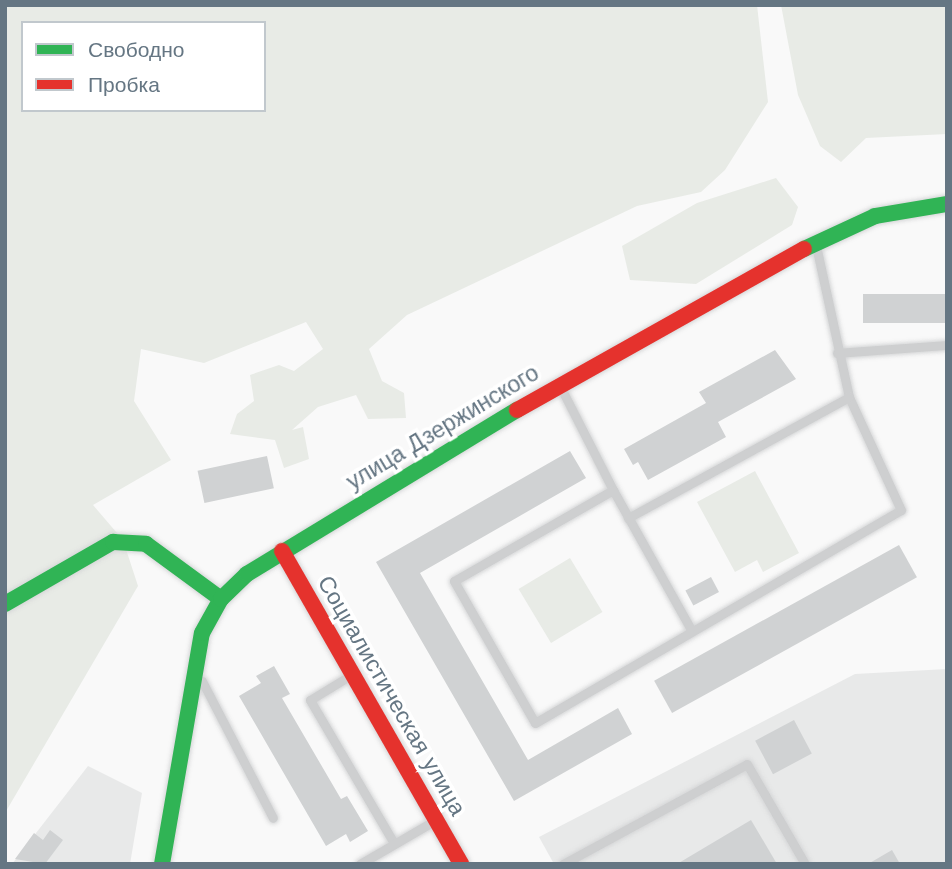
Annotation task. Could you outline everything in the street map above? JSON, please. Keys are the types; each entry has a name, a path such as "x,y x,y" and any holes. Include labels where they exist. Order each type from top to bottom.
{"main road":[{"name":"улица Дзержинского","path":"162,864 202,633 221,599 282,551 559,385 816,242 875,216 947,204"},
{"path":"5,604 113,542 146,544 221,599"},
{"name":"Социалистическая улица","path":"282,551 461,864"}],"lane":[{"path":"612,490 454,581 534,723 690,628 901,510 849,397 837,353 816,242"},
{"path":"837,353 947,345"},
{"path":"559,385 612,490 690,628"},
{"path":"628,518 849,397"},
{"path":"196,667 217,717 273,818"},
{"path":"352,674 310,700 394,842"},
{"path":"563,864 747,764 805,864"},
{"path":"360,864 436,820"}],"shaded area":[{"path":"5,5 757,5 768,102 725,170 701,192 637,206 407,315 369,349 382,381 404,393 406,418 368,419 356,395 318,407 292,430 303,427 309,459 284,468 275,440 230,434 237,414 254,401 250,375 279,365 294,371 323,349 306,322 204,363 141,349 134,401 171,460 93,505 123,540 138,586 5,813"},
{"path":"781,5 947,5 947,134 866,138 841,162 820,146 798,95"},
{"path":"776,178 798,207 792,225 696,284 630,280 622,246 697,203"},
{"path":"755,471 799,553 763,572 757,560 735,572 697,502"},
{"path":"570,558 602,612 551,643 519,589"},
{"path":"947,669 947,864 554,864 539,837 855,674"},
{"path":"88,766 142,793 130,864 12,864"}],"building":[{"path":"863,294 947,294 947,323 863,323"},
{"path":"775,350 796,379 718,422 726,437 648,480 638,462 633,465 624,449 706,403 699,392"},
{"path":"570,451 586,478 420,573 528,760 618,708 632,734 514,801 376,562"},
{"path":"267,456 274,488 204,503 198,471"},
{"path":"899,545 917,577 672,713 654,681"},
{"path":"711,577 719,592 693,606 685,591"},
{"path":"274,666 290,694 282,698 341,799 347,796 368,831 350,842 346,834 326,846 239,696 261,683 256,676"},
{"path":"794,720 812,754 773,774 755,741"},
{"path":"751,820 777,864 677,864"},
{"path":"50,830 63,840 45,864 15,859 34,833 43,840"},
{"path":"892,850 900,864 868,864"}],"traffic: fast":[{"path":"804,249 875,216 947,204"},
{"path":"162,864 202,633 221,599 247,574 517,410"},
{"path":"5,604 113,542 146,544 221,599"}],"traffic: jam":[{"path":"517,410 804,249"},
{"path":"282,551 461,864"}]}
